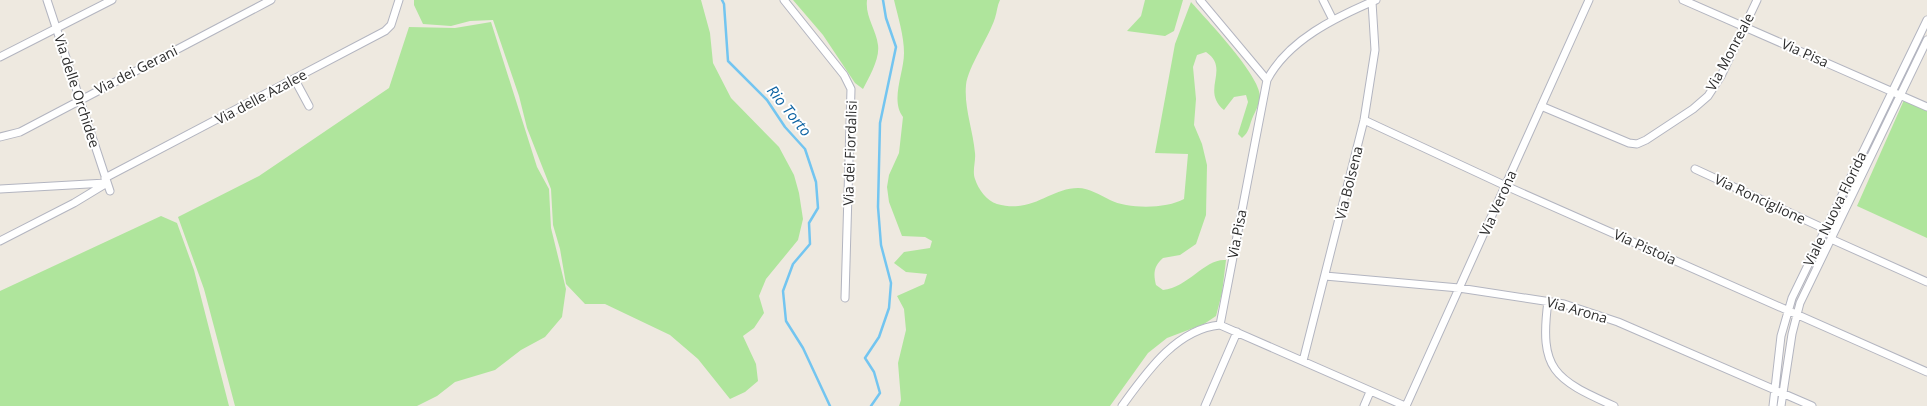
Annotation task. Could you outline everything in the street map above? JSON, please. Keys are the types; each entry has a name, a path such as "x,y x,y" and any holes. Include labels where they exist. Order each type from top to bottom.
{"street":[{"name":"Via delle Orchidee","path":"47,0 110,191"},
{"path":"0,57 112,0"},
{"name":"Via dei Gerani","path":"0,137 20,132 271,0"},
{"name":"Via delle Azalee","path":"106,180 385,31 391,24 399,0"},
{"name":"Via dei Fiordalisi","path":"784,0 844,75 851,89 844,298"},
{"path":"1200,0 1267,80"},
{"path":"1323,0 1334,20"},
{"name":"Via Verona","path":"1406,406 1589,0"},
{"name":"Via Pisa","path":"1683,0 1927,107"},
{"name":"Via Monreale","path":"1542,106 1629,143 1640,143 1693,109 1708,96 1721,76 1757,0"},
{"name":"Via Pisa","path":"1220,325 1267,80 1292,49 1334,20 1374,1"},
{"name":"Via Bolsena","path":"1304,361 1364,120 1376,50 1374,1"},
{"name":"Viale Nuova Florida","path":"1782,406 1796,314 1857,184 1927,20"},
{"name":"Viale Nuova Florida","path":"1773,406 1782,336 1788,310 1849,181 1927,40"},
{"path":"295,80 309,106"},
{"name":"Via Pistoia","path":"1364,120 1506,186 1927,372"},
{"name":"Via Ronciglione","path":"1695,169 1825,229"},
{"path":"0,189 106,180"},
{"path":"0,241 74,203 106,180"},
{"path":"1849,181 1857,184"},
{"path":"1825,229 1830,239 1927,282"},
{"name":"Via Arona","path":"1326,276 1460,288 1548,301 1574,307 1618,322 1812,406"},
{"path":"1548,301 1544,336 1546,352 1553,365 1560,376 1572,386 1614,406"},
{"path":"1122,406 1148,371 1176,344 1197,331 1220,325 1370,392 1406,406"},
{"path":"1205,406 1237,332"},
{"path":"1364,406 1370,392"}],"green space":[{"path":"414,0 701,0 710,33 713,63 731,98 779,147 794,175 803,219 798,240 766,279 759,296 764,313 754,328 743,336 756,364 758,381 745,392 730,399 698,359 670,335 605,304 585,304 566,284 560,249 553,225 551,189 527,128 519,96 493,20 470,21 451,26 423,24 414,5"},
{"path":"793,0 867,0 869,17 877,39 878,50 874,68 863,89 855,83 823,35"},
{"path":"894,0 1000,0 992,26 966,85 967,111 975,153 975,179 983,194 997,204 1021,206 1068,189 1078,188 1090,190 1110,200 1127,205 1147,207 1167,205 1184,199 1188,154 1155,153 1175,44 1191,2 1232,48 1252,76 1260,97 1249,129 1242,138 1238,134 1248,102 1246,95 1234,97 1224,110 1217,102 1215,95 1216,65 1206,52 1197,55 1193,67 1196,99 1194,125 1202,144 1207,165 1206,215 1196,244 1180,255 1163,258 1155,270 1156,285 1163,290 1181,284 1211,263 1226,260 1222,293 1216,316 1204,324 1167,338 1148,353 1110,406 899,406 901,400 898,363 906,330 904,309 897,296 924,284 927,274 906,272 894,263 904,252 930,248 932,241 925,237 902,236 889,202 887,187 889,175 899,153 903,117 899,110 898,95 904,47"},
{"path":"1145,0 1183,0 1174,31 1165,36 1127,31 1141,16"},
{"path":"491,22 537,167 549,189 551,228 566,289 562,317 545,337 521,350 495,370 455,382 437,396 417,406 235,406 204,289 178,217 259,176 389,88 409,27 455,28"},
{"path":"1904,100 1927,111 1927,238 1857,206"},
{"path":"161,216 177,223 194,270 229,406 0,406 0,291"}],"waterway":[{"name":"Rio Torto","path":"722,0 724,4 728,61 767,100 785,127 805,149 816,182 818,208 809,223 810,244 793,264 783,291 786,321 803,348 830,406"},
{"path":"871,406 880,393 874,372 865,358 879,337 889,308 891,283 881,245 878,207 880,123 896,47 886,18 883,0"}]}
